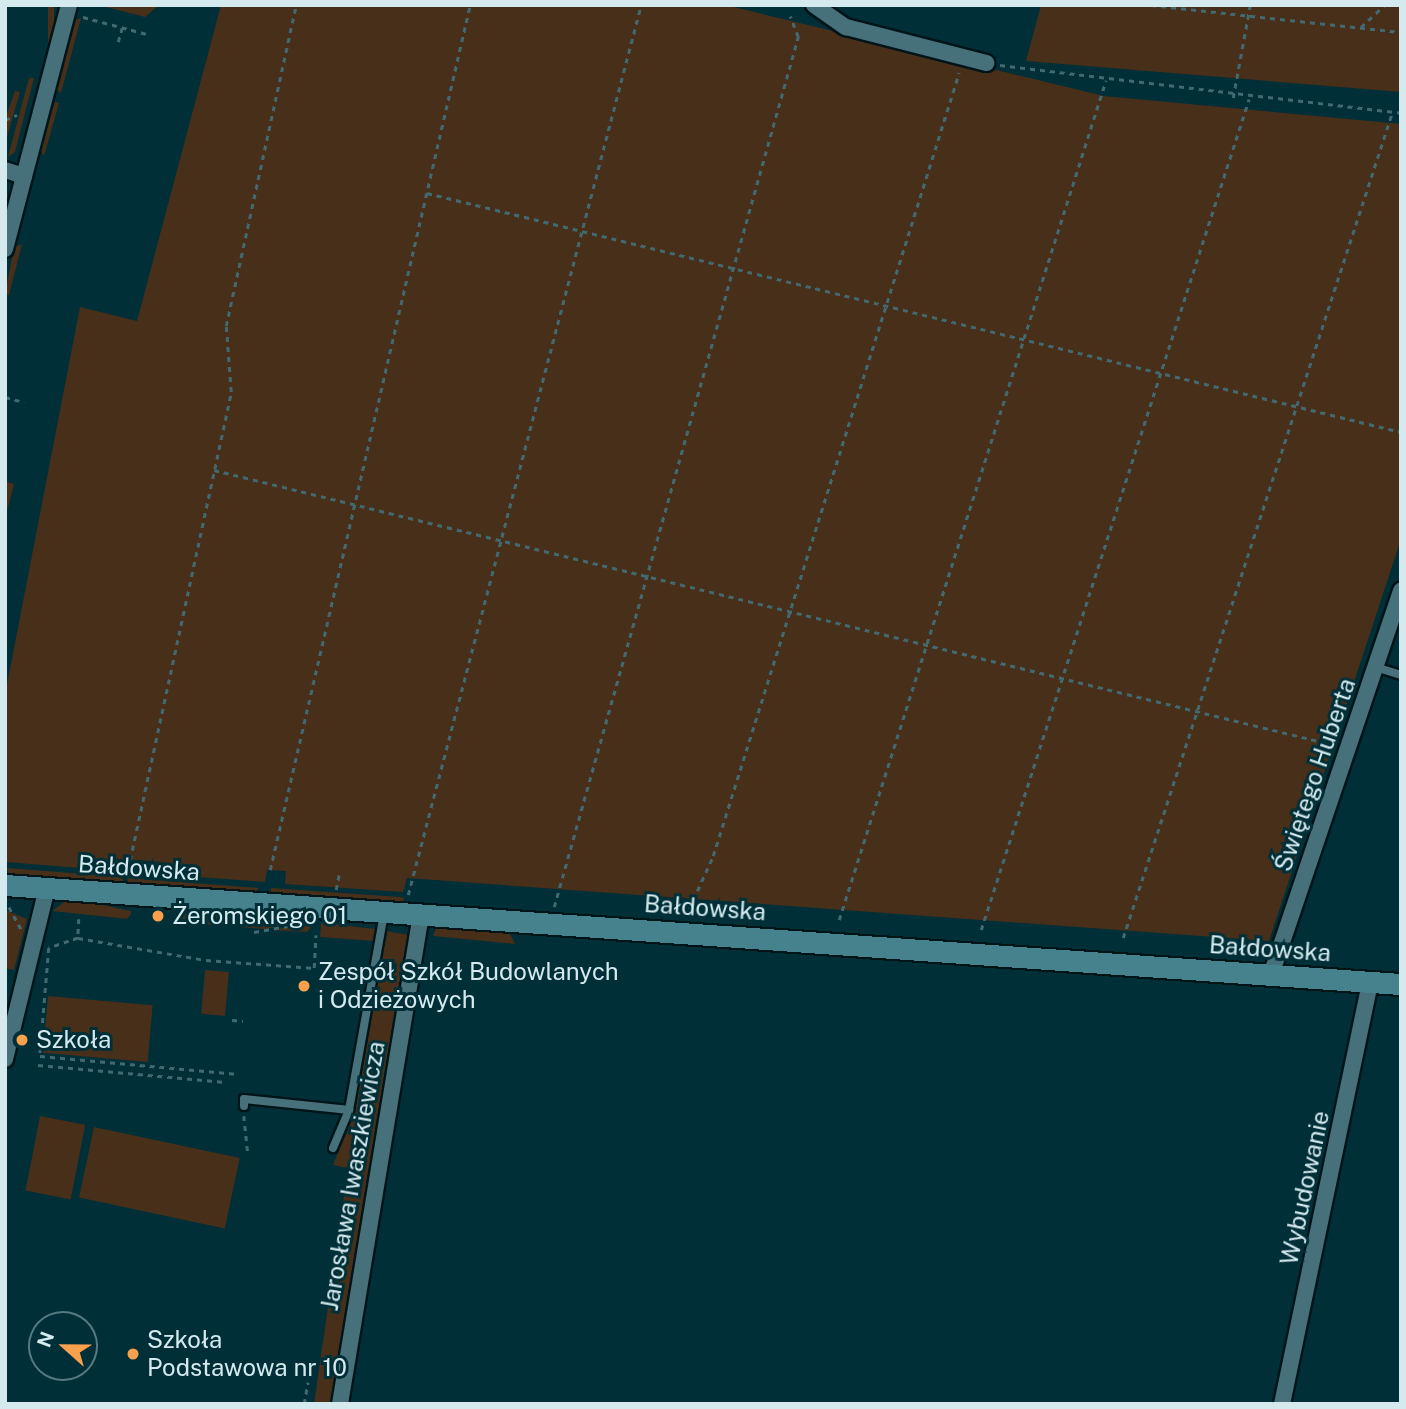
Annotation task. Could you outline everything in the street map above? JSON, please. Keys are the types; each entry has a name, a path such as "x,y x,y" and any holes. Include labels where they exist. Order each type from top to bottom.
{"street":[{"path":"5,248 69,5"},
{"path":"814,5 846,27 986,63"},
{"path":"5,170 24,176"},
{"name":"Świętego Huberta","path":"1271,975 1401,590"},
{"name":"Bałdowska","path":"5,885 1401,985"},
{"path":"5,1059 47,888"},
{"name":"Jarosława Iwaszkiewicza","path":"340,1404 421,915"},
{"name":"Wybudowanie","path":"1282,1404 1370,982"}],"lane":[{"path":"1375,667 1401,675"},
{"path":"333,1148 349,1110 384,913"},
{"path":"244,1106 244,1099 349,1110"}],"path":[{"path":"130,860 231,392 226,326 296,5"},
{"path":"270,870 471,5"},
{"path":"408,895 641,5"},
{"path":"1151,5 1401,32"},
{"path":"1233,97 1250,5"},
{"path":"1362,27 1385,5"},
{"path":"554,907 645,574 798,37 790,16"},
{"path":"83,17 147,34"},
{"path":"118,41 122,28"},
{"path":"689,909 713,856 792,611 963,58"},
{"path":"986,63 1249,99 1401,113"},
{"path":"839,920 1106,80"},
{"path":"981,930 1249,99"},
{"path":"1123,938 1199,712 1392,113"},
{"path":"5,120 17,115"},
{"path":"427,193 888,303 1401,432"},
{"path":"5,397 24,402"},
{"path":"214,470 1330,744"},
{"path":"336,890 339,874"},
{"path":"9,907 24,936"},
{"path":"78,938 79,919"},
{"path":"254,932 305,923"},
{"path":"238,1074 40,1056 49,948 78,938 237,962 314,968 316,935"},
{"path":"236,968 237,962"},
{"path":"232,1020 243,1021"},
{"path":"38,1065 225,1082"},
{"path":"244,1123 248,1155"},
{"path":"304,1404 308,1382"}],"shaded area":[{"path":"48,5 54,5 54,69 48,69"},
{"path":"98,5 159,5 145,17"},
{"path":"221,5 725,5 1104,96 1401,124 1401,539 1269,941 407,878 403,892 285,884 286,871 267,870 265,882 141,873 144,862 164,862 122,859 118,871 5,862 5,695 80,307 137,321"},
{"path":"1041,5 1401,5 1401,92 1026,61"},
{"path":"81,18 61,93 56,89 75,20"},
{"path":"29,78 34,78 15,152 8,157"},
{"path":"15,91 20,92 5,144 5,119"},
{"path":"55,102 59,103 44,156 40,149"},
{"path":"22,244 9,295 5,295 14,247"},
{"path":"7,469 7,482 14,484 5,519"},
{"path":"7,868 123,877 122,887 9,876"},
{"path":"128,878 259,888 254,893 126,885"},
{"path":"271,888 404,897 403,903 271,894"},
{"path":"70,898 131,911 131,914 127,919 52,911"},
{"path":"212,909 363,920 373,925 316,918 266,929 183,923 179,915"},
{"path":"5,910 27,919 14,970 5,968"},
{"path":"315,922 307,932 272,930"},
{"path":"321,923 376,929 375,941 320,937"},
{"path":"437,926 508,930 515,944 433,936"},
{"path":"386,931 409,935 332,1404 314,1404 348,1168 333,1165 353,1114"},
{"path":"205,970 229,972 225,1016 201,1014"},
{"path":"48,996 153,1005 148,1062 43,1053"},
{"path":"40,1116 85,1125 71,1199 25,1191"},
{"path":"94,1127 240,1158 225,1228 79,1197"}],"place":[{"name":"Żeromskiego 01","path":"158,916"},
{"name":"Zespół Szkół Budowlanych i Odzieżowych","path":"304,986"},
{"name":"Szkoła","path":"22,1040"},
{"name":"Szkoła Podstawowa nr 10","path":"133,1354"}]}
